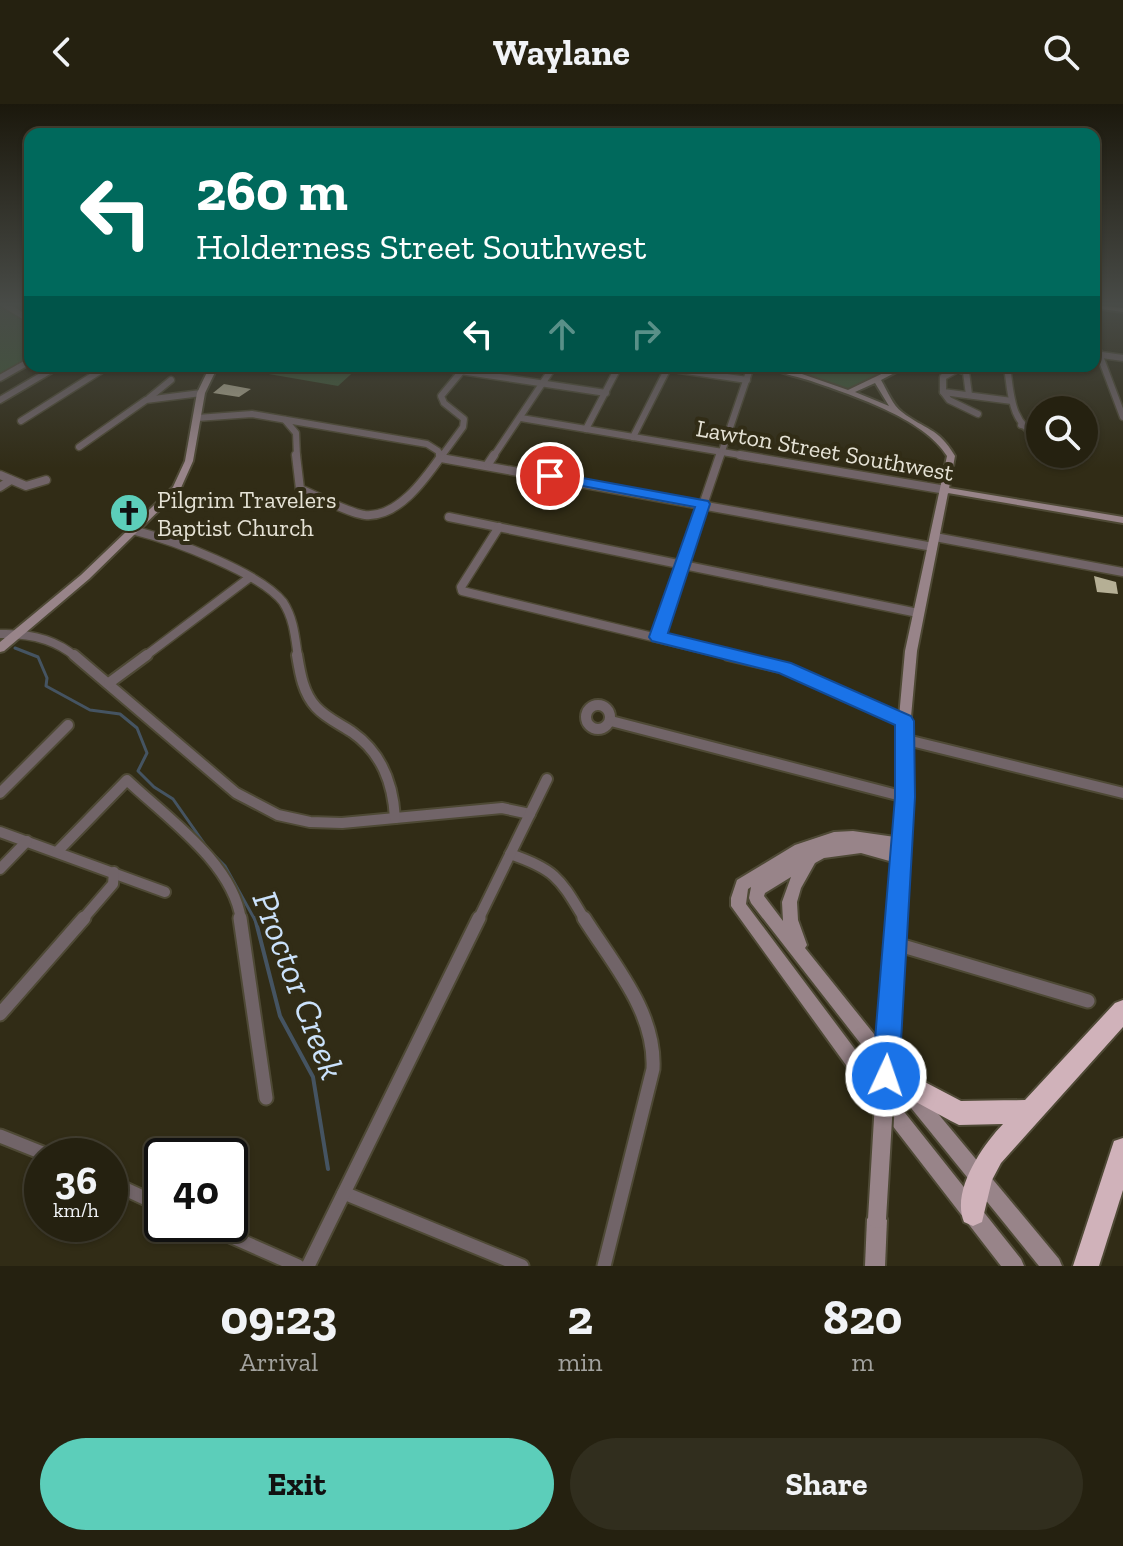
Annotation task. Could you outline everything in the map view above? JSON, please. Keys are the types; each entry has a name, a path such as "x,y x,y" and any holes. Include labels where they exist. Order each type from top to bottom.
{"highway":[{"path":"973,1213 980,1178 992,1154 1123,1011"},
{"path":"902,1082 959,1113 1029,1112"},
{"path":"1088,1256 1123,1150"}],"street":[{"path":"1100,360 1119,399 1123,417"},
{"path":"0,378 24,364"},
{"path":"0,400 48,372"},
{"path":"21,421 99,372"},
{"path":"0,648 136,531 168,499 183,477 201,393 211,372"},
{"path":"284,419 294,428 297,439 297,481 300,489 364,515 381,515 396,508 441,458 463,427 464,419 444,403 441,396 461,372 606,393"},
{"path":"479,375 482,372"},
{"path":"488,464 550,372"},
{"path":"586,429 616,372"},
{"path":"633,437 666,372"},
{"path":"699,372 747,380"},
{"path":"658,637 749,372"},
{"path":"789,372 850,392 897,415 947,445 951,456 911,651 904,721 905,797 875,1266"},
{"path":"850,392 892,372"},
{"path":"952,372 943,377 943,392 949,400 978,414"},
{"path":"966,372 969,395"},
{"path":"1008,372 1012,401 1026,431"},
{"path":"877,379 897,415"},
{"path":"79,447 171,380"},
{"path":"943,392 1012,401"},
{"path":"149,398 201,393"},
{"path":"197,418 247,413 284,419 427,444 438,451 441,458"},
{"name":"Lawton Street Southwest","path":"521,418 1123,520"},
{"path":"1021,425 1026,426"},
{"path":"297,439 309,431 327,427"},
{"path":"427,444 456,437"},
{"path":"441,458 1123,572"},
{"path":"0,475 36,485 46,480"},
{"path":"0,487 11,480"},
{"path":"449,517 918,613"},
{"path":"499,527 461,587 462,591 784,668 904,721"},
{"path":"136,531 271,590 285,606 292,623 300,674 314,705 358,736 386,769 393,792 395,818"},
{"path":"109,683 249,578"},
{"path":"0,634 19,633 48,639 65,647 250,802 278,815 310,822 502,808 530,814"},
{"path":"611,721 905,797"},
{"path":"0,793 68,725"},
{"path":"903,739 1123,793"},
{"path":"308,1266 547,779"},
{"path":"57,852 127,780 226,877 238,901 266,1098"},
{"path":"0,832 165,892"},
{"path":"902,851 855,836 812,841 742,885 747,898 804,959 1052,1266"},
{"path":"0,869 27,841"},
{"path":"902,851 861,847 821,852 747,898 744,916 1014,1266"},
{"path":"510,854 542,865 559,878 637,1001 651,1034 653,1069 604,1266"},
{"path":"804,959 790,921 788,904 793,882 812,857"},
{"path":"0,1014 113,884 114,872"},
{"path":"896,944 1088,1001"},
{"path":"0,1136 24,1146"},
{"path":"344,1193 522,1266"},
{"path":"244,1242 298,1266"}],"green space":[{"path":"0,359 24,359 24,362 0,376"},
{"path":"257,372 353,372 338,386"},
{"path":"792,372 896,372 854,392"}],"building":[{"path":"224,384 251,389 239,397 213,393"},
{"path":"1094,576 1116,582 1118,594 1097,592"}],"waterway":[{"name":"Proctor Creek","path":"15,648 38,657 47,678 46,686 90,710 120,714 137,728 147,753 138,771 154,787 173,799 208,849"},
{"name":"Proctor Creek","path":"214,855 225,866 255,920"},
{"name":"Proctor Creek","path":"255,918 280,1016 313,1077 328,1169"}],"place":[{"name":"Pilgrim Travelers Baptist Church","path":"129,513"}],"route":[{"path":"550,476 703,504 658,637 784,668 904,721 905,797 886,1076"}]}
